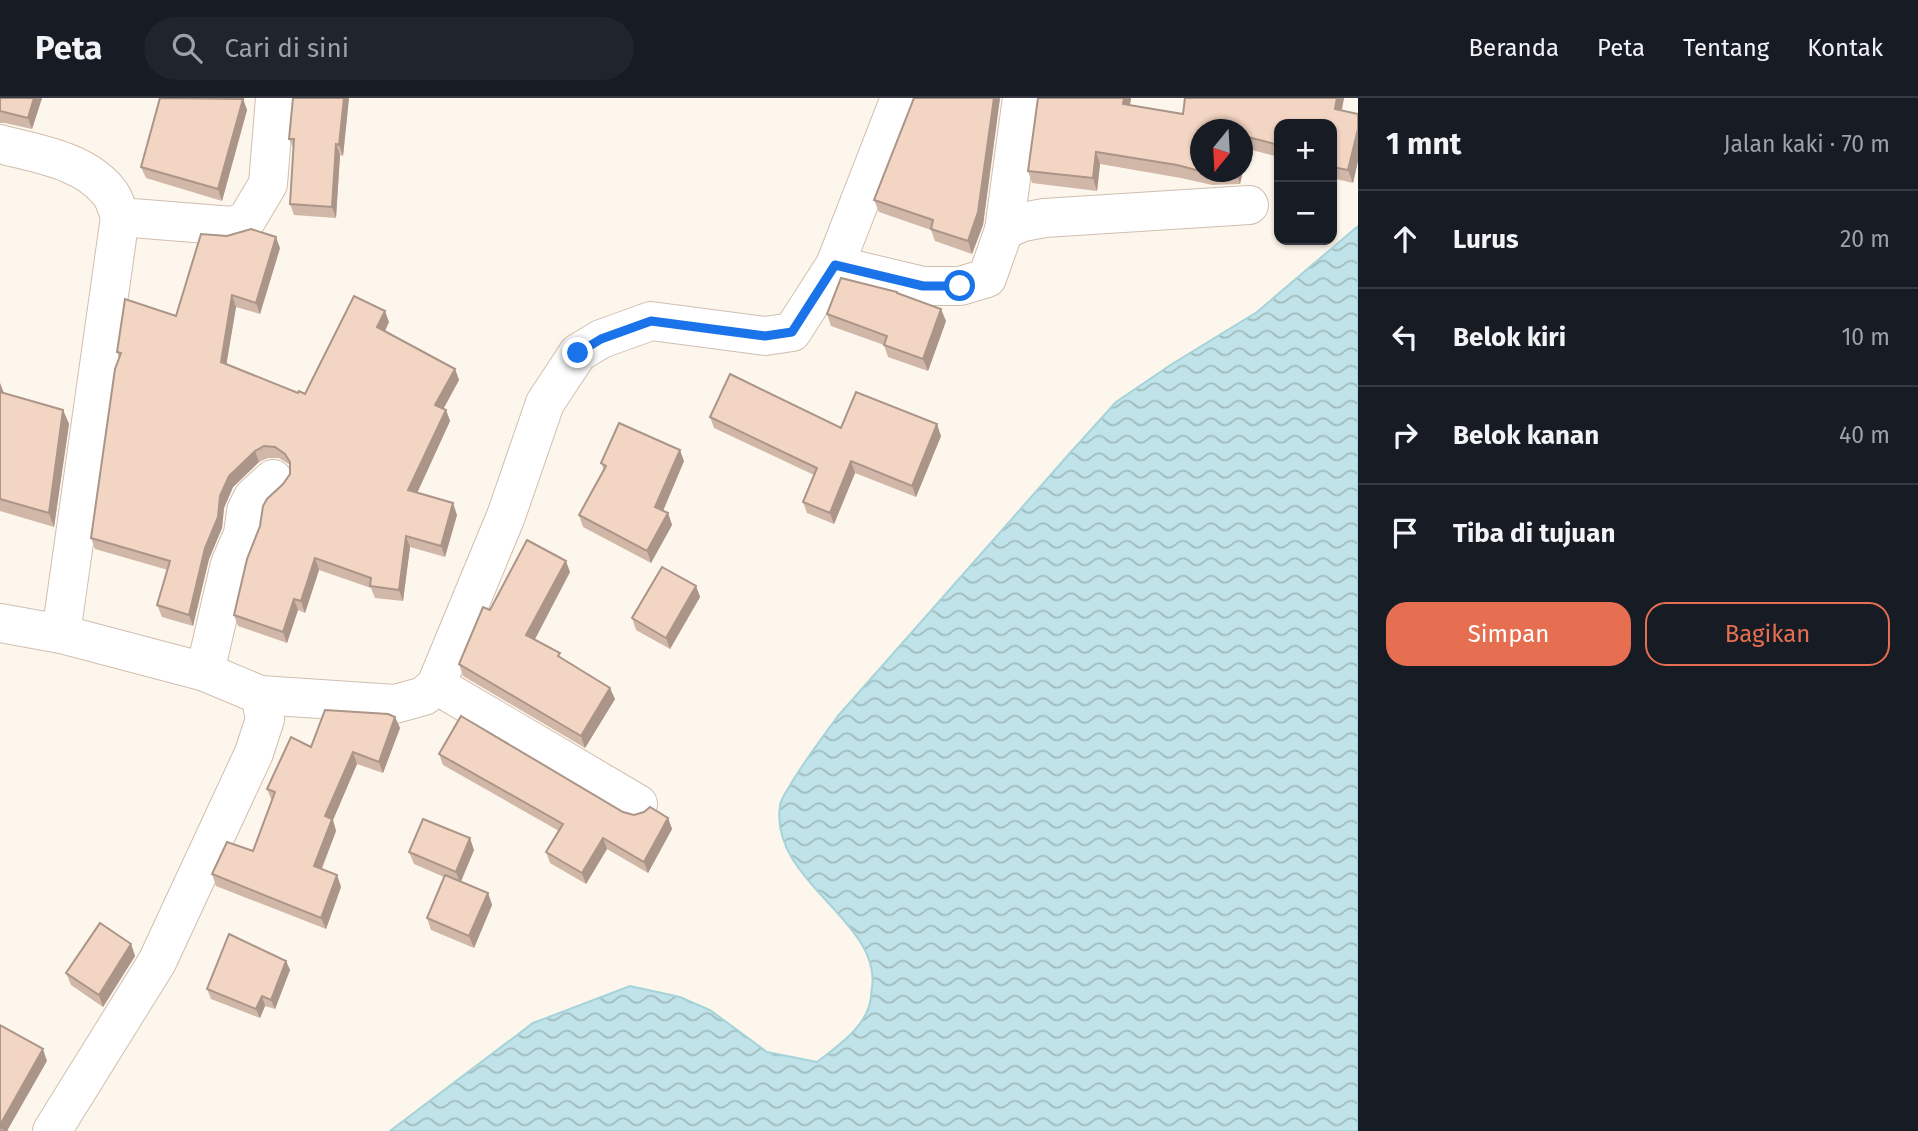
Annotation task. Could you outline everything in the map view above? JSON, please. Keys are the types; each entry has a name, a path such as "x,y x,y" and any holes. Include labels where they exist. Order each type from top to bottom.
{"street":[{"path":"120,217 232,226 246,221 268,184 275,98"},
{"path":"0,623 61,634 205,672 260,695 395,704 424,696 436,685 506,516 545,403 578,353 601,339 651,321 765,336 792,332 835,265 900,98"},
{"path":"835,265 923,286 960,286 987,278 1004,230 1022,98"},
{"path":"0,144 65,161 96,177 111,194 120,217 61,634"},
{"path":"1004,230 1044,218 1249,205"},
{"path":"205,672 230,564 243,534 246,511 253,497 273,479"},
{"path":"436,685 638,804"},
{"path":"52,1131 157,962 254,753 265,719 260,695"}],"water":[{"path":"1358,226 1358,1131 390,1131 533,1023 630,986 680,997 710,1010 767,1052 817,1062 846,1038 859,1025 869,1007 872,988 870,964 860,942 791,857 781,833 780,806 797,773 838,716 1116,402 1257,312"}],"building":[{"path":"0,98 34,98 28,118 0,111"},
{"path":"160,98 243,99 218,189 141,167"},
{"path":"293,98 344,98 339,145 336,144 332,207 290,204 294,139 289,139"},
{"path":"914,98 994,98 978,212 968,241 931,229 933,220 874,200"},
{"path":"1038,98 1124,98 1123,104 1183,114 1185,98 1337,98 1335,109 1358,114 1358,129 1348,170 1337,168 1337,119 1274,119 1274,144 1253,138 1253,119 1190,119 1190,168 1096,152 1093,178 1028,171"},
{"path":"251,229 276,237 256,303 232,295 221,362 305,394 354,296 385,311 377,327 455,369 435,405 446,410 408,490 453,503 441,546 406,536 399,590 370,586 371,578 315,558 301,601 294,599 283,632 234,615 247,559 260,526 263,506 290,474 290,462 285,454 275,447 264,446 255,451 229,476 220,496 218,517 205,548 189,615 157,605 170,561 91,538 115,369 121,353 117,352 125,299 176,316 201,234 227,236"},
{"path":"841,278 897,292 941,309 923,359 884,345 887,336 827,314"},
{"path":"730,374 841,428 856,392 937,424 912,486 851,461 830,513 803,502 817,468 710,417"},
{"path":"0,392 63,410 49,513 0,499"},
{"path":"619,423 680,450 655,507 668,513 647,551 579,515 606,466 601,463"},
{"path":"527,540 566,561 526,635 560,653 558,656 610,688 581,736 459,664 483,607 490,610"},
{"path":"662,567 696,586 666,638 632,618"},
{"path":"325,710 388,714 395,717 379,762 353,752 325,816 332,819 314,866 337,875 321,918 212,874 227,842 253,851 275,792 267,789 291,737 311,747"},
{"path":"461,716 623,812 634,815 650,807 668,818 644,862 603,838 582,873 546,852 563,824 439,754"},
{"path":"423,819 470,838 456,872 409,852"},
{"path":"445,875 488,893 469,936 427,918"},
{"path":"100,923 131,944 99,995 66,973"},
{"path":"229,934 286,961 271,1000 262,996 256,1009 207,989"},
{"path":"0,1025 43,1049 0,1125"}],"route":[{"path":"578,353 601,339 651,321 765,336 792,332 835,265 923,286 960,286"}]}
